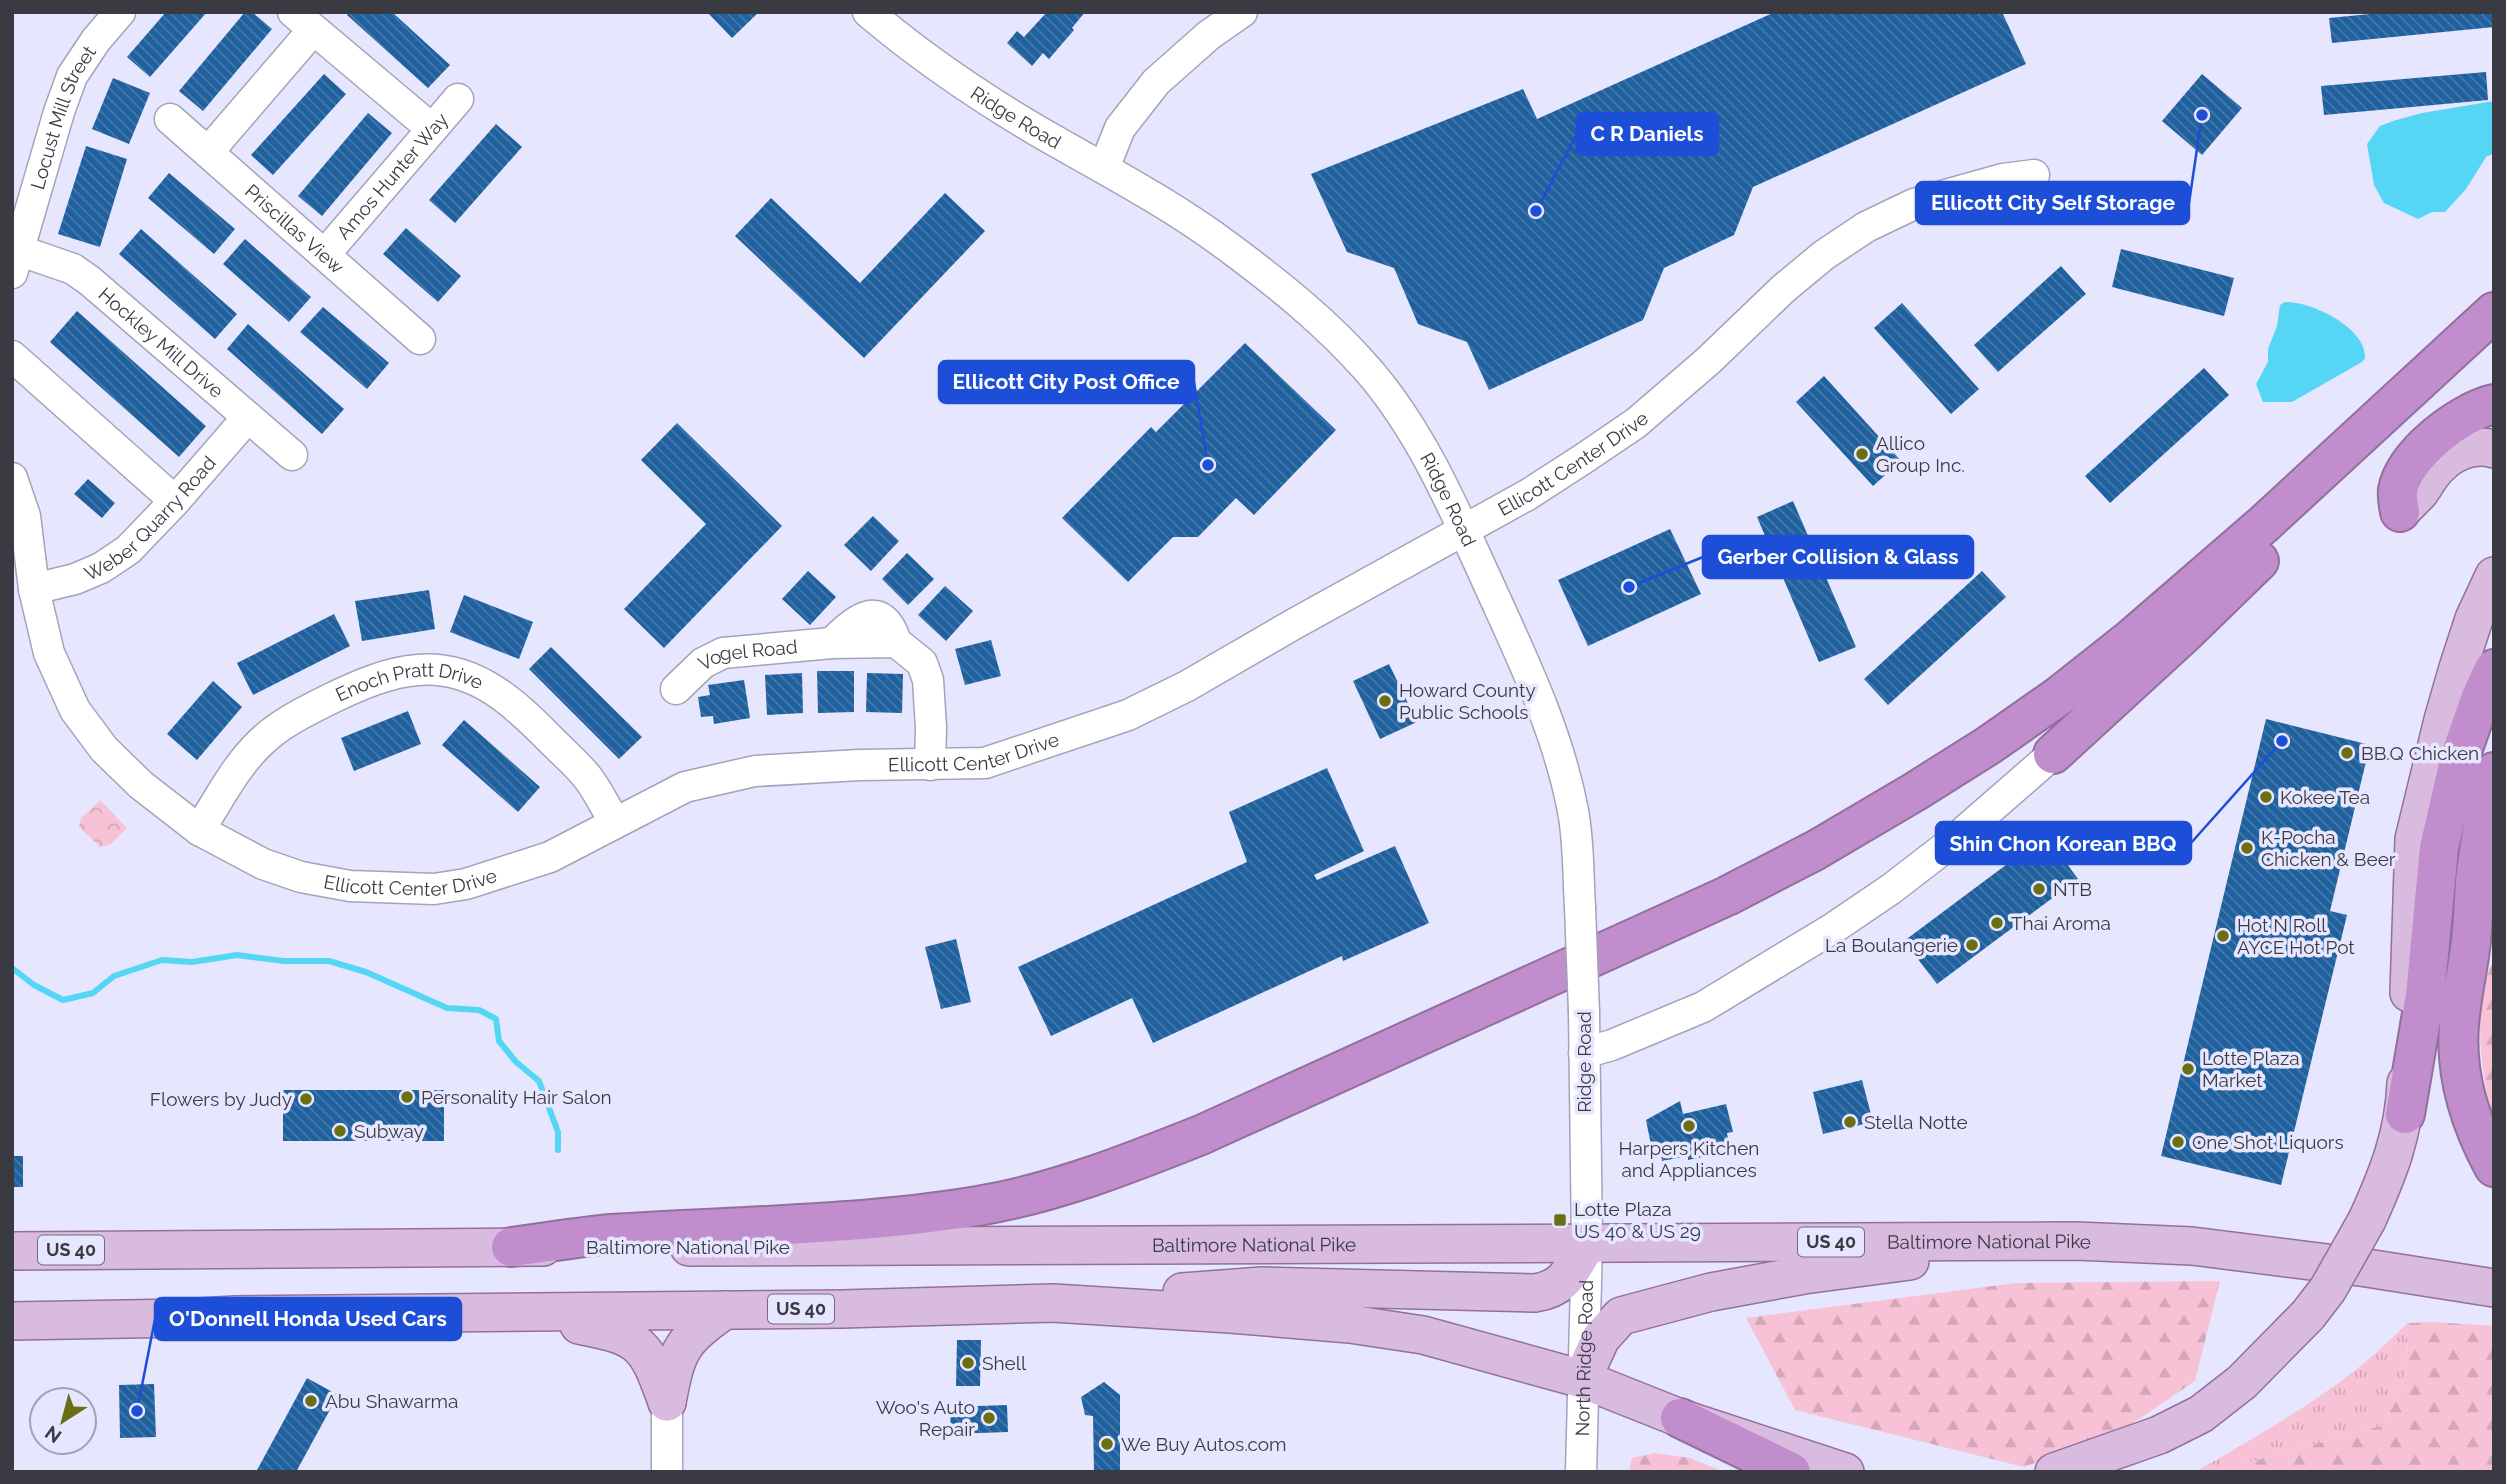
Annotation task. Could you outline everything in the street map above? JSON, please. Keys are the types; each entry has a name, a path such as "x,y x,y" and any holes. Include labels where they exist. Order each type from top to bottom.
{"highway":[{"path":"511,1247 608,1235 912,1215 980,1205 1050,1189 1124,1165 1201,1135 1727,896 1816,850 1916,791 2059,696 2205,576 2494,312"},
{"path":"2053,754 2242,578 2494,322"},
{"path":"2400,512 2398,491 2407,470 2424,448 2443,430 2494,404"},
{"path":"2405,1114 2425,996 2439,848 2460,757 2494,669"},
{"path":"2494,772 2477,866 2471,940 2459,1025 2459,1067 2465,1099 2477,1134 2494,1167"},
{"path":"2471,940 2494,901"},
{"path":"1681,1418 1791,1472"}],"main road":[{"path":"2400,512 2421,491 2433,471 2449,457 2466,448 2484,446 2494,449"},
{"path":"2054,1472 2159,1436 2202,1414 2242,1382 2308,1315 2328,1289 2367,1220 2390,1170 2405,1114 2414,839 2442,720 2474,619 2494,576"},
{"name":"Baltimore National Pike","path":"12,1251 2076,1241 2192,1246 2368,1268 2494,1288"},
{"path":"1582,1379 1610,1325 1621,1317 1656,1307 1711,1292 1804,1275 2076,1241"},
{"path":"1053,1303 1262,1286 1535,1293 1551,1291 1564,1281 1587,1244"},
{"name":"US 40","path":"12,1321 235,1315 842,1309 1053,1303 1230,1314 1350,1324 1423,1335 1582,1379 1681,1418 1845,1472"},
{"path":"667,1402 674,1364 685,1344 696,1330 726,1310"},
{"path":"520,1313 628,1337 641,1347 653,1363 667,1402"}],"street":[{"name":"Locust Mill Street","path":"15,262 72,76 96,40 120,12"},
{"name":"Ridge Road","path":"868,12 945,72 996,106 1104,168 1226,245 1288,294 1340,342 1368,370 1408,423 1433,466 1522,657 1558,748 1574,813 1584,1012 1587,1244"},
{"path":"1104,168 1120,128 1156,82 1209,35 1241,12"},
{"path":"208,152 303,21 432,129"},
{"name":"Amos Hunter Way","path":"325,254 458,99"},
{"name":"Priscillas View","path":"170,119 420,339"},
{"name":"Ellicott Center Drive","path":"12,478 25,516 34,589 49,653 75,710 104,749 122,767 199,830 264,864 301,877 350,886 402,890 434,889 466,884 550,857 685,787 755,771 860,765 985,763 1128,715 1187,686 1529,494 1636,423 1708,361 1793,281 1824,255 1866,227 1914,204 2003,179 2034,175"},
{"name":"Hockley Mill Drive","path":"15,262 73,270 90,281 292,455"},
{"path":"12,356 175,501"},
{"name":"Weber Quarry Road","path":"34,589 75,579 101,568 128,550 248,417"},
{"name":"Vogel Road","path":"676,689 703,663 723,653 832,643 895,642 922,663 928,680 930,765"},
{"name":"Enoch Pratt Drive","path":"199,830 236,770 276,729 347,691 384,677 419,670 443,671 469,677 500,692 535,723 588,778 615,823"},
{"path":"1584,1053 1612,1045 1703,1007 1835,927 1891,890 1952,842 2053,754"},
{"name":"North Ridge Road","path":"1581,1472 1587,1244"},
{"path":"667,1402 667,1472"}],"green space":[{"path":"100,800 127,828 110,845 100,847 79,827 81,818"},
{"path":"2494,960 2494,1129 2480,1043 2480,1021 2486,978"},
{"path":"2220,1281 2195,1381 2120,1432 2024,1467 1795,1410 1746,1318 2016,1283"},
{"path":"2408,1323 2407,1369 2396,1400 2381,1426 2213,1472 2195,1472 2327,1391 2368,1360"},
{"path":"2408,1323 2494,1326 2494,1472 2213,1472 2381,1426 2396,1400 2407,1369"},
{"path":"1655,1453 1690,1458 1724,1472 1629,1472 1632,1458"}],"water":[{"path":"2494,101 2494,153 2486,157 2466,189 2445,212 2432,212 2418,219 2384,203 2374,185 2367,144 2380,126 2422,113"},
{"path":"2285,302 2309,306 2336,318 2357,336 2365,358 2292,402 2263,402 2256,384 2268,362 2268,349 2277,326 2280,305"}],"building":[{"path":"166,12 207,12 150,77 127,57"},
{"path":"245,12 252,12 272,29 203,111 179,91"},
{"path":"349,12 392,12 450,65 428,88 347,15"},
{"path":"707,12 759,12 732,38"},
{"path":"1047,12 1085,12 1072,28 1074,30 1049,59 1043,53 1032,66 1007,43 1017,31 1024,37"},
{"path":"1775,12 2002,12 2026,64 1753,187 1734,235 1664,268 1643,320 1489,390 1467,342 1418,324 1394,268 1347,252 1311,174 1523,89 1537,119"},
{"path":"2390,12 2494,12 2494,27 2332,43 2329,18"},
{"path":"2486,72 2488,100 2324,115 2321,86"},
{"path":"324,74 346,94 273,175 251,155"},
{"path":"2202,74 2242,108 2202,155 2162,121"},
{"path":"113,78 150,93 129,144 92,129"},
{"path":"368,113 392,133 322,216 298,196"},
{"path":"496,124 522,147 455,223 429,200"},
{"path":"86,146 127,159 100,247 58,234"},
{"path":"169,173 235,229 214,254 148,198"},
{"path":"945,193 985,231 864,358 735,236 771,198 860,283"},
{"path":"406,228 461,276 438,302 383,254"},
{"path":"141,229 237,314 215,339 119,254"},
{"path":"245,239 311,297 289,322 223,264"},
{"path":"2121,249 2234,278 2224,316 2112,287"},
{"path":"2061,266 2086,294 1998,372 1974,345"},
{"path":"1902,303 1979,389 1951,414 1874,328"},
{"path":"323,307 389,363 367,389 300,332"},
{"path":"77,311 206,426 179,457 50,342"},
{"path":"248,324 344,409 322,434 227,349"},
{"path":"1245,343 1336,430 1254,515 1236,498 1198,537 1173,537 1128,582 1062,518 1151,427 1156,432"},
{"path":"2204,368 2229,395 2110,503 2085,476"},
{"path":"1824,376 1901,461 1873,486 1796,402"},
{"path":"677,423 782,526 664,648 624,609 706,524 641,460"},
{"path":"88,479 115,503 102,518 74,494"},
{"path":"1793,501 1856,647 1819,662 1757,517"},
{"path":"873,516 899,541 871,571 844,545"},
{"path":"1670,529 1701,594 1588,646 1558,580"},
{"path":"907,553 934,579 908,605 882,579"},
{"path":"808,571 836,597 810,625 782,599"},
{"path":"1982,571 2006,597 1888,705 1864,679"},
{"path":"945,586 973,611 946,641 918,615"},
{"path":"429,590 435,629 362,641 355,601"},
{"path":"464,595 533,622 519,659 450,632"},
{"path":"334,614 350,646 253,695 237,663"},
{"path":"991,640 1001,676 965,685 955,649"},
{"path":"551,647 642,737 619,759 529,669"},
{"name":"Howard County Public Schools","path":"1389,664 1417,722 1380,739 1353,681"},
{"path":"817,671 854,671 854,712 818,713"},
{"path":"802,673 803,713 767,715 765,675"},
{"path":"867,673 903,674 902,713 866,712"},
{"path":"744,680 750,718 714,724 713,716 701,717 698,697 710,695 708,685"},
{"path":"213,681 242,707 197,760 167,734"},
{"path":"408,711 421,744 354,771 341,738"},
{"path":"2266,719 2370,745 2330,911 2347,915 2281,1185 2161,1156"},
{"path":"464,720 540,787 518,812 442,745"},
{"path":"1327,768 1364,851 1314,875 1317,880 1395,846 1429,923 1343,961 1342,956 1153,1043 1132,998 1051,1036 1018,967 1247,862 1229,812"},
{"path":"2046,835 2078,879 1937,984 1904,941"},
{"path":"956,939 971,1002 941,1009 925,947"},
{"path":"1862,1080 1873,1122 1823,1134 1813,1092"},
{"path":"283,1090 444,1090 444,1141 283,1141"},
{"name":"Harpers Kitchen and Appliances","path":"1680,1101 1683,1114 1726,1104 1733,1132 1727,1133 1730,1151 1688,1160 1688,1156 1662,1161 1660,1148 1652,1150 1646,1120"},
{"path":"12,1156 23,1156 23,1187 12,1187"},
{"name":"Shell","path":"957,1340 981,1340 980,1386 956,1386"},
{"path":"307,1378 338,1395 296,1472 256,1472"},
{"name":"We Buy Autos.com","path":"1104,1382 1120,1395 1120,1472 1094,1472 1093,1416 1085,1415 1081,1397"},
{"path":"154,1384 156,1437 120,1438 119,1385"},
{"path":"1007,1405 1008,1432 951,1434 950,1407"}],"waterway":[{"path":"12,968 34,985 63,1000 93,993 114,976 162,960 192,962 237,955 284,961 329,961 366,972 447,1008 479,1010 496,1019 499,1041 516,1062 539,1081 558,1132 558,1150"}],"place":[{"name":"Ellicott City Self Storage","path":"2202,115"},
{"name":"C R Daniels","path":"1536,211"},
{"name":"Allico Group Inc.","path":"1862,454"},
{"name":"Ellicott City Post Office","path":"1208,465"},
{"name":"Gerber Collision & Glass","path":"1629,587"},
{"name":"Howard County Public Schools","path":"1385,701"},
{"name":"Shin Chon Korean BBQ","path":"2282,741"},
{"name":"BB.Q Chicken","path":"2347,753"},
{"name":"Kokee Tea","path":"2266,797"},
{"name":"K-Pocha Chicken & Beer","path":"2247,848"},
{"name":"NTB","path":"2039,889"},
{"name":"Thai Aroma","path":"1997,923"},
{"name":"Hot N Roll AYCE Hot Pot","path":"2223,936"},
{"name":"La Boulangerie","path":"1972,945"},
{"name":"Lotte Plaza Market","path":"2188,1069"},
{"name":"Personality Hair Salon","path":"407,1097"},
{"name":"Flowers by Judy","path":"306,1099"},
{"name":"Stella Notte","path":"1850,1122"},
{"name":"Harpers Kitchen and Appliances","path":"1689,1126"},
{"name":"Subway","path":"340,1131"},
{"name":"One Shot Liquors","path":"2178,1142"},
{"name":"Lotte Plaza US 40 & US 29","path":"1560,1220"},
{"name":"Shell","path":"968,1363"},
{"name":"Abu Shawarma","path":"311,1401"},
{"name":"O'Donnell Honda Used Cars","path":"137,1411"},
{"name":"Woo's Auto Repair","path":"989,1418"},
{"name":"We Buy Autos.com","path":"1107,1444"}]}
